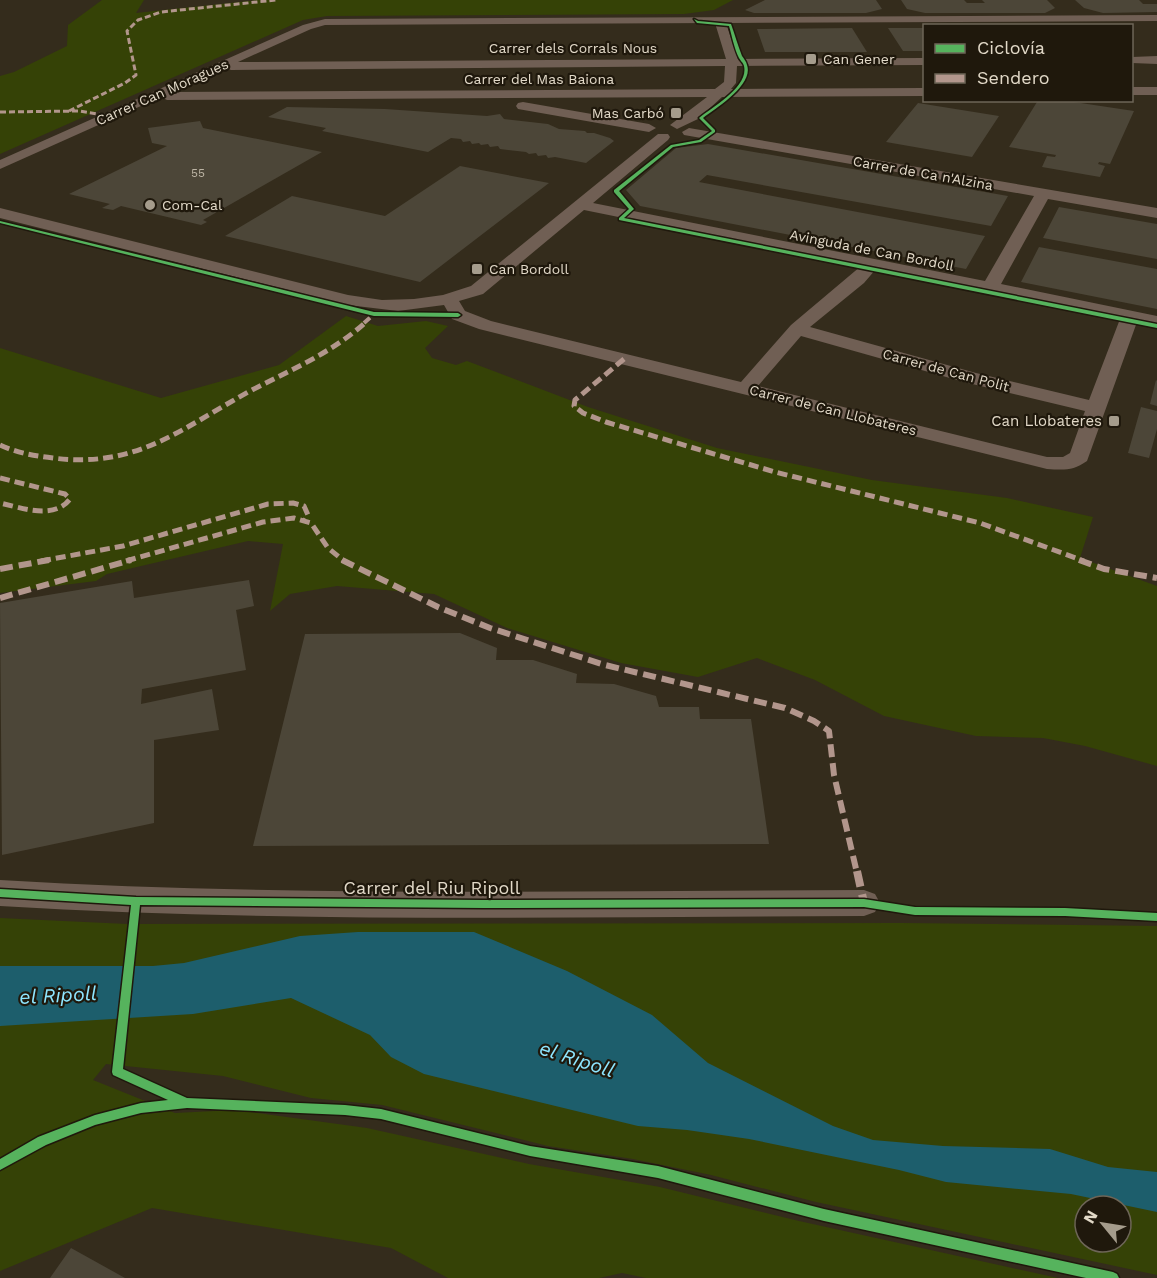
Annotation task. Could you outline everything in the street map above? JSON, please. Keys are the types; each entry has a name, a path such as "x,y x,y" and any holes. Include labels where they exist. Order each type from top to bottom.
{"street":[{"path":"1066,5 1079,18"},
{"path":"891,6 900,19"},
{"path":"649,128 649,132 663,137 681,136 683,129 693,116 730,83 732,62 718,20 721,13 730,8"},
{"name":"Carrer Can Moragues","path":"0,165 307,27 325,22 1157,18"},
{"path":"1133,60 1157,60"},
{"name":"Carrer dels Corrals Nous","path":"222,66 923,62"},
{"path":"1133,91 1157,91"},
{"name":"Carrer del Mas Baiona","path":"154,96 923,92"},
{"path":"436,95 483,98 649,128 658,124 683,129"},
{"name":"Carrer de Ca n'Alzina","path":"683,129 1157,213"},
{"path":"0,213 377,306 425,305 450,300 477,290 663,137"},
{"path":"990,288 1043,194"},
{"name":"Avinguda de Can Bordoll","path":"582,205 1157,321"},
{"path":"745,389 796,329 858,279 872,264"},
{"name":"Carrer de Can Llobateres","path":"450,300 458,315 485,325 1047,463 1068,464 1079,456 1130,316"},
{"name":"Carrer de Can Polit","path":"796,329 971,378 1096,408"},
{"name":"Carrer del Riu Ripoll","path":"0,893 171,901 483,904 864,903"}],"green space":[{"path":"102,0 144,0 136,13 258,0 733,0 714,10 684,14 327,16 303,20 0,154 0,76 14,72 67,46 68,25"},
{"path":"346,316 378,326 426,321 448,326 425,348 432,358 456,365 467,361 588,407 717,448 872,480 1007,498 1093,517 1080,558 1157,586 1157,766 1085,746 1043,738 976,736 884,716 815,680 757,658 698,677 621,663 507,628 434,594 337,586 290,594 270,611 283,544 248,541 107,574 96,581 0,593 0,348 161,398 279,365"},
{"path":"0,918 127,924 901,923 1157,926 1157,1275 816,1202 711,1175 633,1159 548,1146 382,1105 311,1098 223,1076 106,1064 93,1080 175,1113 235,1110 367,1128 529,1164 660,1187 799,1221 1058,1278 646,1278 622,1273 599,1278 448,1278 391,1248 152,1208 0,1271"}],"water":[{"name":"el Ripoll","path":"358,932 474,932 567,971 652,1015 708,1063 833,1126 873,1140 943,1146 1050,1149 1108,1167 1157,1172 1157,1212 1133,1207 1133,1194 1073,1194 946,1182 749,1139 638,1126 424,1074 391,1057 370,1035 291,998 193,1014 0,1026 0,966 153,966 184,963 300,936"}],"building":[{"path":"765,0 876,0 882,9 866,13 754,13 745,10"},
{"path":"901,0 964,0 967,3 985,3 982,0 1047,0 1055,8 1045,13 925,13 907,9"},
{"path":"1075,0 1139,0 1143,4 1157,4 1157,12 1103,13 1084,8"},
{"path":"852,28 867,52 765,52 757,29"},
{"path":"888,28 923,28 923,51 903,51"},
{"path":"1037,102 1074,102 1134,111 1110,164 1099,162 1098,164 1105,166 1100,177 1042,167 1047,156 1055,157 1056,155 1009,147"},
{"path":"918,103 999,116 972,157 886,142"},
{"path":"287,107 385,109 487,116 500,114 504,119 548,124 559,129 585,131 614,141 586,163 555,157 548,158 546,155 538,156 536,153 500,149 498,146 490,147 488,144 472,144 470,141 463,142 461,139 451,138 428,152 322,131 326,128 268,117"},
{"path":"200,121 203,128 322,152 203,220 207,222 201,225 121,206 113,210 102,208 110,204 69,194 167,146 152,143 148,128"},
{"path":"708,144 1008,196 991,226 707,175 699,182 985,236 966,269 640,206 626,190 676,148"},
{"path":"460,166 549,183 420,282 225,236 292,196 385,216"},
{"path":"1059,207 1157,224 1157,259 1043,238"},
{"path":"1039,247 1157,269 1157,309 1021,282"},
{"path":"1157,381 1157,406 1150,404"},
{"path":"1141,407 1157,411 1157,429 1149,458 1128,453"},
{"path":"249,580 254,606 236,610 246,670 142,689 141,704 212,689 219,730 154,740 154,823 2,855 0,603 132,581 134,598"},
{"path":"460,633 497,648 496,660 533,660 577,674 576,683 614,684 656,696 659,707 699,707 700,719 751,719 769,844 253,846 305,634"},
{"path":"71,1248 125,1278 50,1278"}],"marked path":[{"path":"69,111 125,83 136,75 127,31 138,20 161,12 276,0"},
{"path":"0,112 80,111 109,116"},
{"path":"0,445 27,454 75,461 104,460 130,454 177,434 316,357 346,338 374,314"},
{"path":"624,359 575,400 574,406 583,413 606,422 775,472 980,523 1104,569 1157,578"},
{"path":"0,478 65,494 70,499 65,506 48,511 0,503"},
{"path":"0,569 123,546 268,504 293,503 304,506 308,515 305,520"},
{"path":"0,598 263,522 284,518 303,519 317,530 330,551 345,562 438,607 490,628 605,665 785,708 814,721 829,731 834,775 864,903"}],"cycle path":[{"path":"695,20 730,25 741,58 746,65 745,74 737,89 701,118 714,131 700,141 672,146 616,191 632,209 621,219 1157,326"},
{"path":"0,222 374,314 458,315"},
{"path":"0,893 136,901 483,904 864,903 915,911 1065,912 1157,917"},
{"path":"136,901 117,1072 184,1102"},
{"path":"0,1165 42,1141 95,1120 141,1108 187,1103 345,1110 381,1114 530,1151 658,1172 824,1215 1113,1278"}],"place":[{"name":"Can Gener","path":"811,59"},
{"name":"Mas Carbó","path":"676,113"},
{"name":"Com-Cal","path":"150,205"},
{"name":"Can Bordoll","path":"477,269"},
{"name":"Can Llobateres","path":"1114,421"}]}
